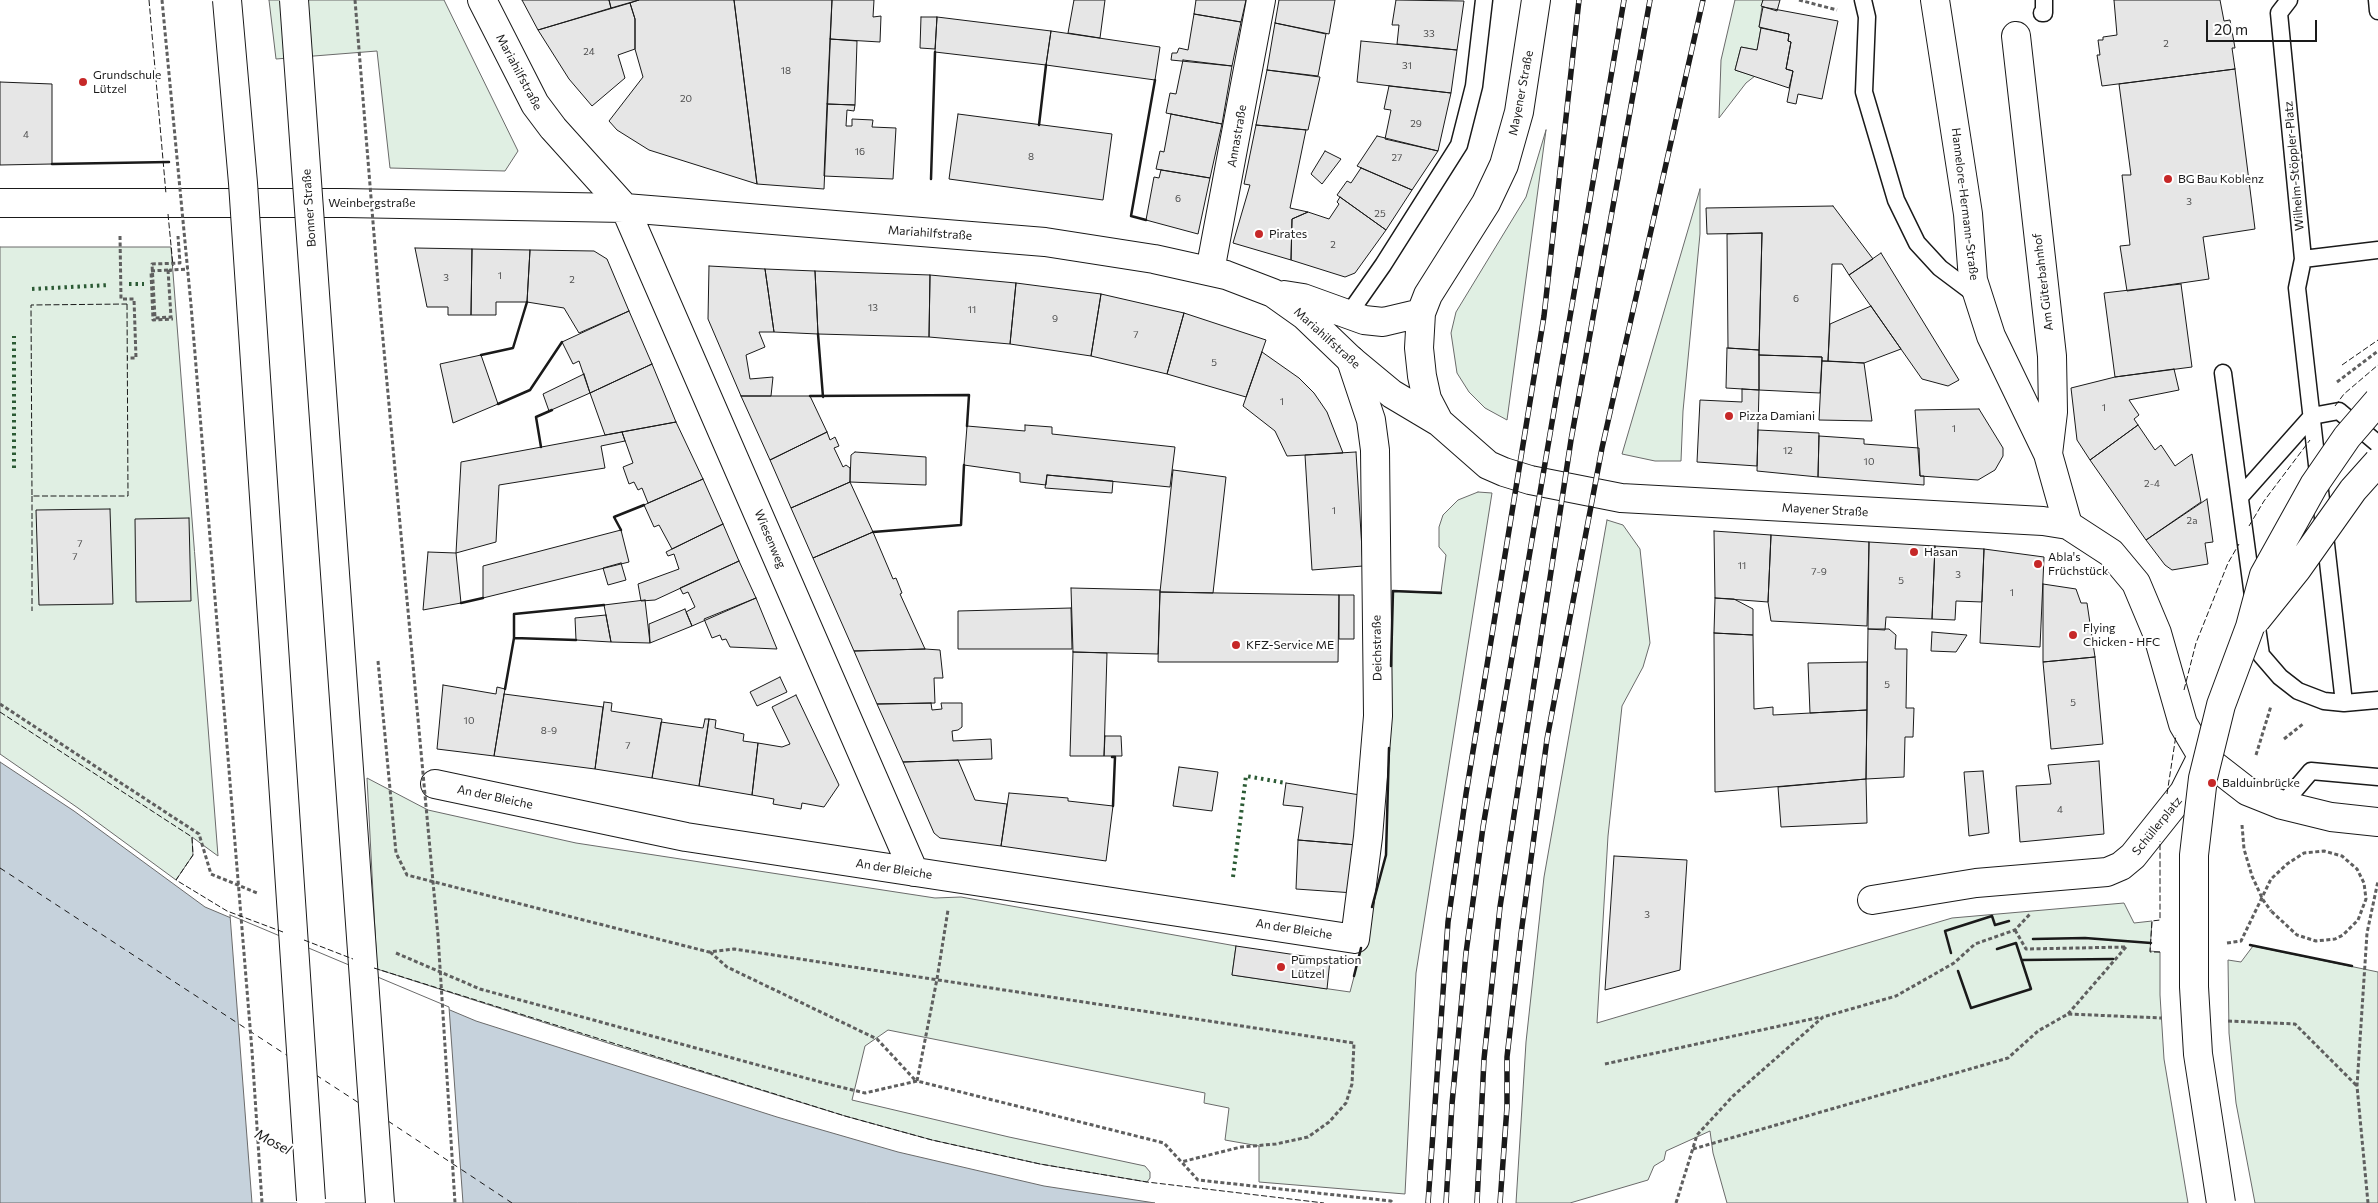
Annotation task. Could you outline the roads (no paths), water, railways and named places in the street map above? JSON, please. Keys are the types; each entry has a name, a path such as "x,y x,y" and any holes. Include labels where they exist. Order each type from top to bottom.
{"main road":[{"path":"227,0 244,193 311,1200"},
{"name":"Bonner Straße","path":"294,0 380,1203"},
{"name":"Mariahilfstraße","path":"482,0 535,104 552,128 625,208 1045,242 1154,258 1210,270 1273,293 1304,315 1351,360 1392,394 1439,422"},
{"name":"Annastraße","path":"1210,270 1230,174 1261,0"},
{"name":"Mayener Straße","path":"1536,0 1519,112 1504,166 1486,203 1428,294 1421,313 1419,348 1422,376 1427,398 1439,422 1488,465 1504,472 1530,480 1621,498 2043,521 2068,526 2111,553 2136,583 2157,633 2182,724 2202,756"},
{"name":"Hannelore-Hermann-Straße","path":"1935,0 1968,214 1973,280 1991,336 2048,454"},
{"name":"Am Güterbahnhof","path":"2016,36 2052,356 2053,412 2048,454 2068,526"},
{"name":"Weinbergstraße","path":"0,204 526,204 625,208"},
{"name":"Wiesenweg","path":"625,208 914,872"},
{"path":"1273,293 1302,298 1364,320 1383,322 1421,313"},
{"name":"Deichstraße","path":"1351,360 1371,420 1375,450 1378,716 1368,837 1355,939"},
{"path":"2221,1203 2198,1054 2193,944 2194,855 2198,814 2212,738 2221,705 2250,627 2264,575 2314,485 2347,437 2378,402"},
{"path":"2250,627 2297,570 2353,490 2378,462"},
{"path":"2202,756 2246,790 2282,805 2331,817 2378,822"},
{"name":"Schüllerplatz","path":"1872,900 1976,883 2107,872 2121,866 2133,856 2184,792 2202,756"},
{"name":"An der Bleiche","path":"435,784 686,837 1355,939"}],"lane":[{"path":"1348,315 1383,265 1459,146 1474,86 1484,0"},
{"path":"1863,0 1867,17 1864,92 1896,200 1916,243 1940,268 1978,296"},
{"name":"Wilhelm-Stöppler-Platz","path":"2289,0 2280,14 2303,259 2297,288 2344,703"},
{"path":"2377,0 2378,11"},
{"path":"2303,259 2378,250"},
{"path":"2224,373 2260,655 2280,677 2298,691 2324,701 2344,703 2378,700"},
{"path":"2240,496 2312,416 2339,411 2378,444"},
{"path":"2282,805 2311,771 2378,777"}],"water":[{"name":"Mosel","path":"0,762 74,811 205,907 476,1021 777,1117 898,1152 1044,1186 1155,1203 0,1203"}],"railway":[{"path":"1428,1203 1448,922 1466,794 1544,316 1579,0"},
{"path":"1446,1203 1452,1104 1466,953 1483,827 1624,0"},
{"path":"1477,1203 1484,1059 1500,907 1571,440 1650,0"},
{"path":"1500,1203 1507,1107 1507,1057 1547,739 1602,448 1703,0"}],"place":[{"name":"Grundschule Lützel","path":"83,82"},
{"name":"BG Bau Koblenz","path":"2168,179"},
{"name":"Pirates","path":"1259,234"},
{"name":"Pizza Damiani","path":"1729,416"},
{"name":"Hasan","path":"1914,552"},
{"name":"Abla's Früchstück","path":"2038,564"},
{"name":"Flying Chicken - HFC","path":"2073,635"},
{"name":"KFZ-Service ME","path":"1236,645"},
{"name":"Balduinbrücke","path":"2212,783"},
{"name":"Pumpstation Lützel","path":"1281,967"}]}
